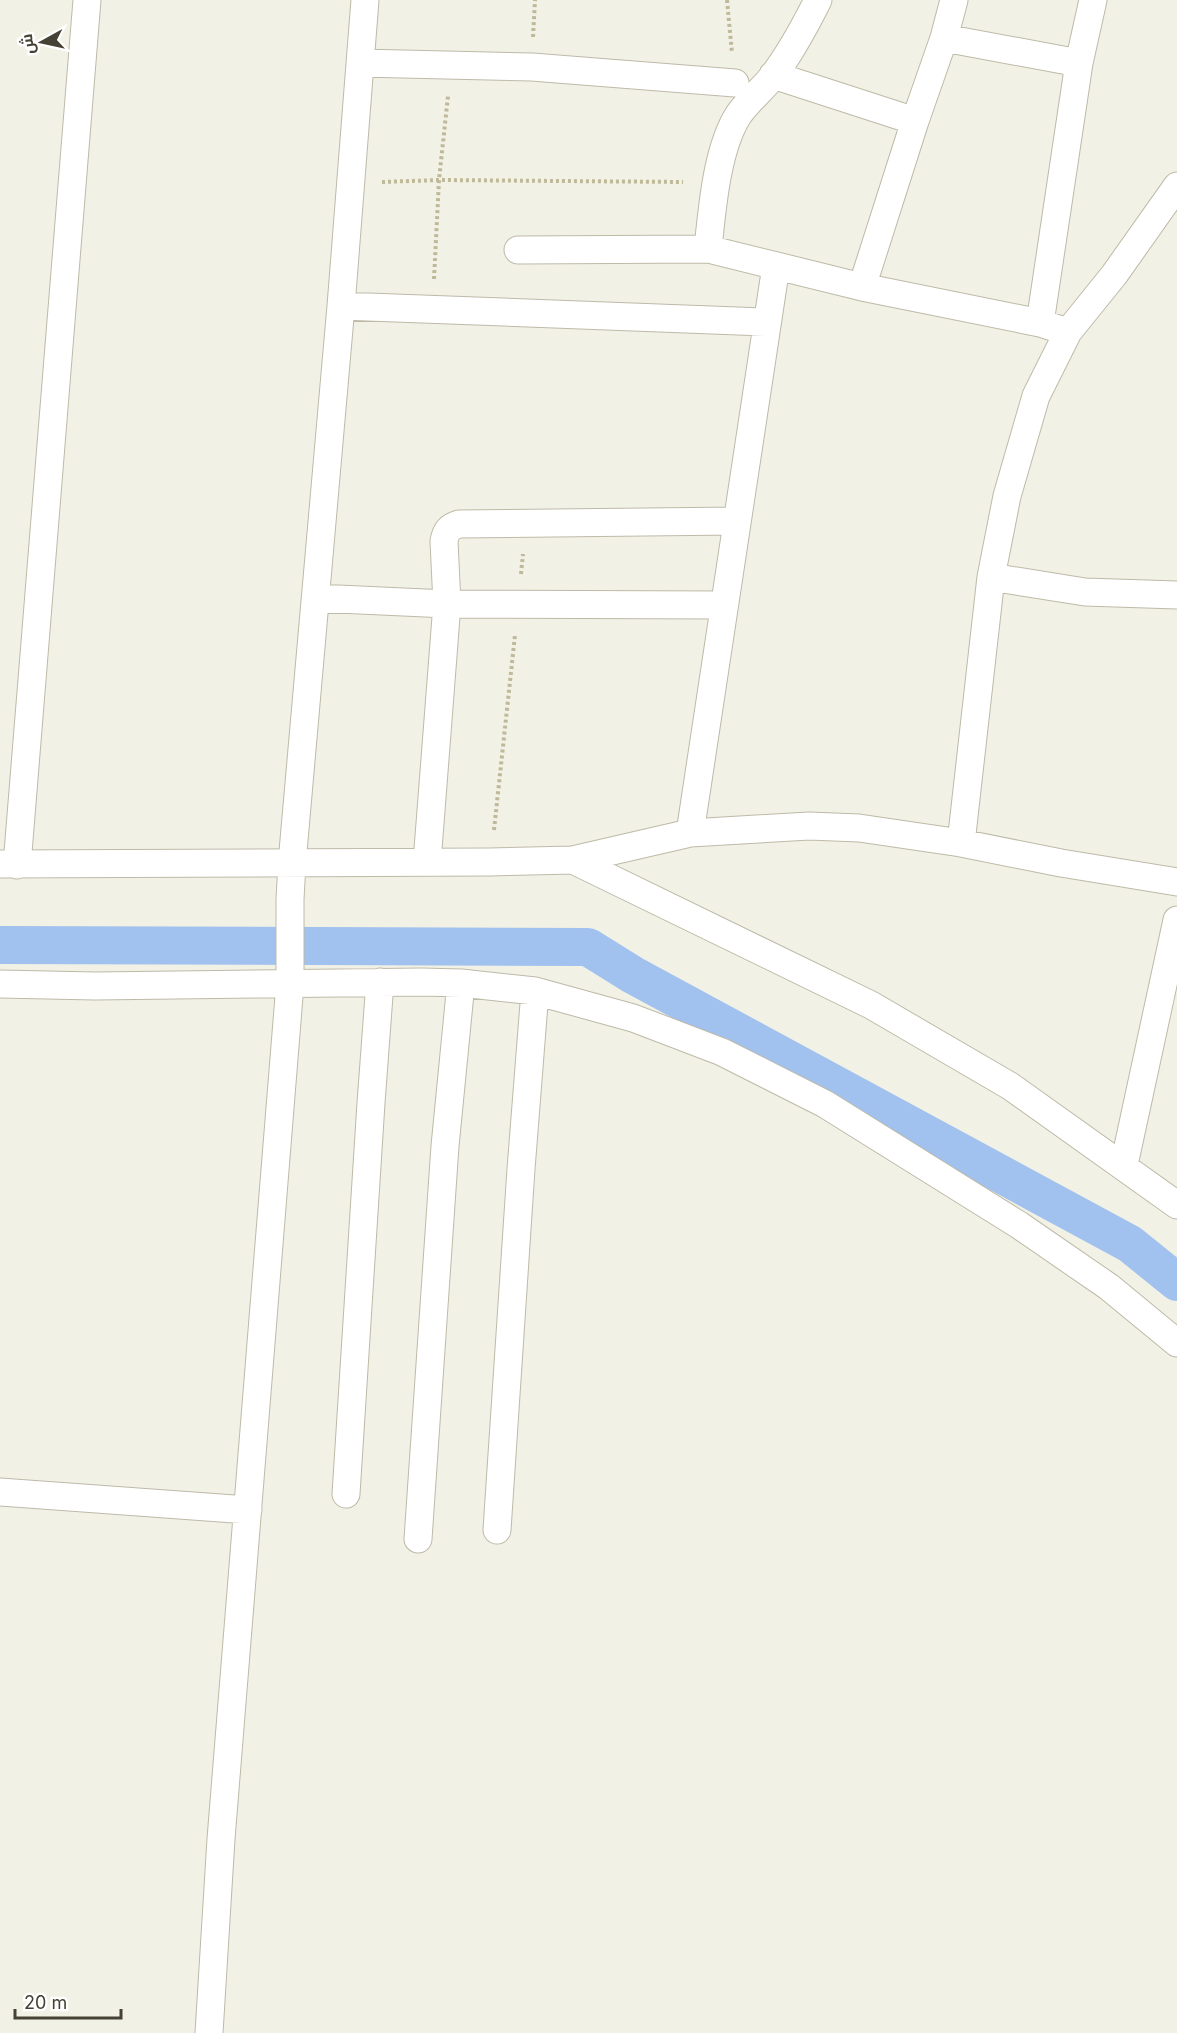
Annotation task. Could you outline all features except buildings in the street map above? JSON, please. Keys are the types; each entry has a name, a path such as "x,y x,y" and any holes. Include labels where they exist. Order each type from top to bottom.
{"street":[{"path":"87,0 8,865 573,860 690,833 809,826 849,828 961,843 1177,882"},
{"path":"209,2033 221,1839 290,971 292,863 341,306 365,0"},
{"path":"708,249 716,182 727,143 739,115 773,75 800,36 818,0"},
{"path":"862,287 944,38 954,0"},
{"path":"1040,323 1079,63 1093,0"},
{"path":"944,38 1079,63"},
{"path":"360,63 543,68 735,83"},
{"path":"773,75 915,121"},
{"path":"961,843 991,577 1007,496 1036,396 1068,332 1114,274 1177,186"},
{"path":"518,250 708,249 862,287 1040,323 1068,332"},
{"path":"690,833 776,266"},
{"path":"341,306 766,322"},
{"path":"427,862 447,604 444,541 446,532 459,524 737,521"},
{"path":"991,577 1085,592 1177,595"},
{"path":"316,598 447,604 724,605"},
{"path":"573,860 871,1005 1010,1086 1124,1165 1177,1205"},
{"path":"1124,1165 1177,920"},
{"path":"0,984 95,986 290,971 380,982 461,983 535,992 633,1018 722,1052 825,1104 1019,1225 1109,1287 1177,1343"},
{"path":"346,1494 370,1103 380,982"},
{"path":"418,1539 436,1262 461,983"},
{"path":"497,1530 535,992"},
{"path":"0,1492 248,1510"}],"path":[{"path":"432,310 440,180 451,65"},
{"path":"351,182 440,180 716,182"},
{"path":"490,862 526,524"}],"waterway":[{"path":"0,945 588,947 633,975 1130,1244 1177,1282"}]}
